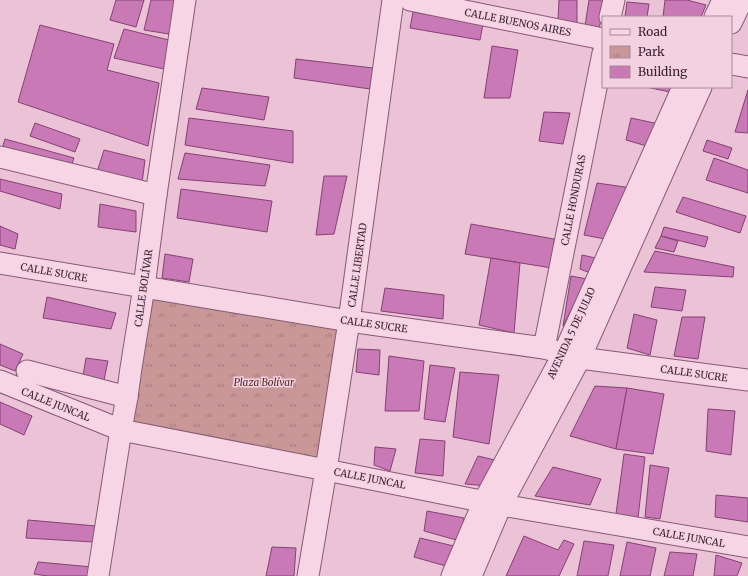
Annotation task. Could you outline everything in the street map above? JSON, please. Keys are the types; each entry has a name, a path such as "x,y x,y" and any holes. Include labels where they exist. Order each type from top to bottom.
{"street":[{"name":"CALLE BOLÍVAR","path":"98,576 144,287 184,0"},
{"name":"CALLE LIBERTAD","path":"308,576 349,321 393,0"},
{"name":"CALLE BUENOS AIRES","path":"410,0 602,39"},
{"path":"610,16 614,0"},
{"path":"715,16 723,0"},
{"path":"732,21 742,0"},
{"name":"CALLE HONDURAS","path":"544,348 602,58"},
{"path":"732,64 748,67"},
{"name":"AVENIDA 5 DE JULIO","path":"572,355 683,88"},
{"name":"AVENIDA 5 DE JULIO","path":"452,576 572,355 701,88"},
{"path":"0,157 156,194"},
{"name":"CALLE SUCRE","path":"0,263 349,321 544,348 572,355 748,380"},
{"path":"27,371 127,397"},
{"name":"CALLE JUNCAL","path":"0,381 121,430 493,503 748,547"},
{"name":"AVENIDA 5 DE JULIO","path":"470,576 493,503"}],"green space":[{"name":"Plaza Bolívar","path":"147,290 346,324 324,466 125,428"}],"building":[{"path":"116,0 144,0 136,27 110,20"},
{"path":"151,0 176,0 169,34 144,30"},
{"path":"559,0 577,0 577,24 558,19"},
{"path":"589,0 605,0 599,29 585,26"},
{"path":"665,0 687,0 706,5 701,16 663,16"},
{"path":"627,2 649,4 647,16 625,16"},
{"path":"413,12 483,24 480,40 410,28"},
{"path":"40,25 114,44 107,70 159,83 148,146 18,102"},
{"path":"124,29 169,40 164,69 114,58"},
{"path":"492,46 518,50 510,98 484,98"},
{"path":"296,59 373,68 370,89 294,78"},
{"path":"202,88 269,97 264,120 196,109"},
{"path":"651,88 671,88 670,92"},
{"path":"748,90 748,133 735,132"},
{"path":"544,112 570,113 563,144 539,141"},
{"path":"189,118 293,131 293,163 185,145"},
{"path":"631,118 659,124 650,147 626,140"},
{"path":"35,123 80,139 75,152 30,136"},
{"path":"5,139 74,158 71,167 2,149"},
{"path":"707,140 732,148 728,159 703,151"},
{"path":"104,150 145,160 142,183 97,172"},
{"path":"185,153 270,165 265,186 178,179"},
{"path":"714,158 748,170 748,193 706,180"},
{"path":"324,176 347,176 334,234 316,235"},
{"path":"0,179 62,194 60,209 0,191"},
{"path":"597,183 632,188 605,239 584,235"},
{"path":"181,189 272,201 267,232 177,218"},
{"path":"683,197 746,216 740,233 676,212"},
{"path":"100,204 136,211 136,232 98,227"},
{"path":"471,224 554,239 552,268 465,254"},
{"path":"0,226 18,234 15,249 0,245"},
{"path":"664,227 708,237 705,247 661,236"},
{"path":"661,236 678,241 674,252 655,248"},
{"path":"655,251 734,267 733,277 644,272"},
{"path":"165,254 193,259 189,282 162,278"},
{"path":"582,255 600,259 593,274 580,269"},
{"path":"491,258 520,263 514,333 479,325"},
{"path":"571,276 587,279 563,326"},
{"path":"655,287 686,290 682,311 651,307"},
{"path":"385,288 444,295 443,319 381,311"},
{"path":"47,297 116,313 111,329 43,318"},
{"path":"634,314 657,320 650,355 627,348"},
{"path":"682,317 705,317 698,359 674,356"},
{"path":"0,344 23,354 15,371 0,365"},
{"path":"358,349 380,350 379,375 356,372"},
{"path":"389,356 424,361 419,411 385,411"},
{"path":"86,358 108,361 104,380 83,376"},
{"path":"430,365 455,368 445,422 424,419"},
{"path":"460,372 499,375 489,444 453,437"},
{"path":"595,386 627,388 616,449 570,436"},
{"path":"627,388 664,394 653,454 616,449"},
{"path":"0,402 32,416 24,435 0,424"},
{"path":"708,409 735,411 731,455 706,451"},
{"path":"420,439 445,441 443,476 415,473"},
{"path":"375,447 396,449 390,471 374,465"},
{"path":"624,454 645,457 638,518 616,514"},
{"path":"478,456 503,462 488,486 465,484"},
{"path":"650,465 669,468 660,519 645,517"},
{"path":"553,467 601,479 590,505 535,496"},
{"path":"716,495 748,498 748,522 715,517"},
{"path":"427,511 464,518 460,541 424,531"},
{"path":"28,520 96,526 93,542 26,538"},
{"path":"524,536 558,550 564,540 574,544 559,576 506,576"},
{"path":"420,538 458,547 453,568 414,557"},
{"path":"584,541 614,545 608,576 577,576"},
{"path":"627,542 656,548 650,576 620,576"},
{"path":"272,547 296,548 294,576 266,576"},
{"path":"670,552 697,554 693,576 664,576"},
{"path":"716,555 742,563 737,576 714,576"},
{"path":"38,562 92,567 89,576 48,576 34,574"}]}
